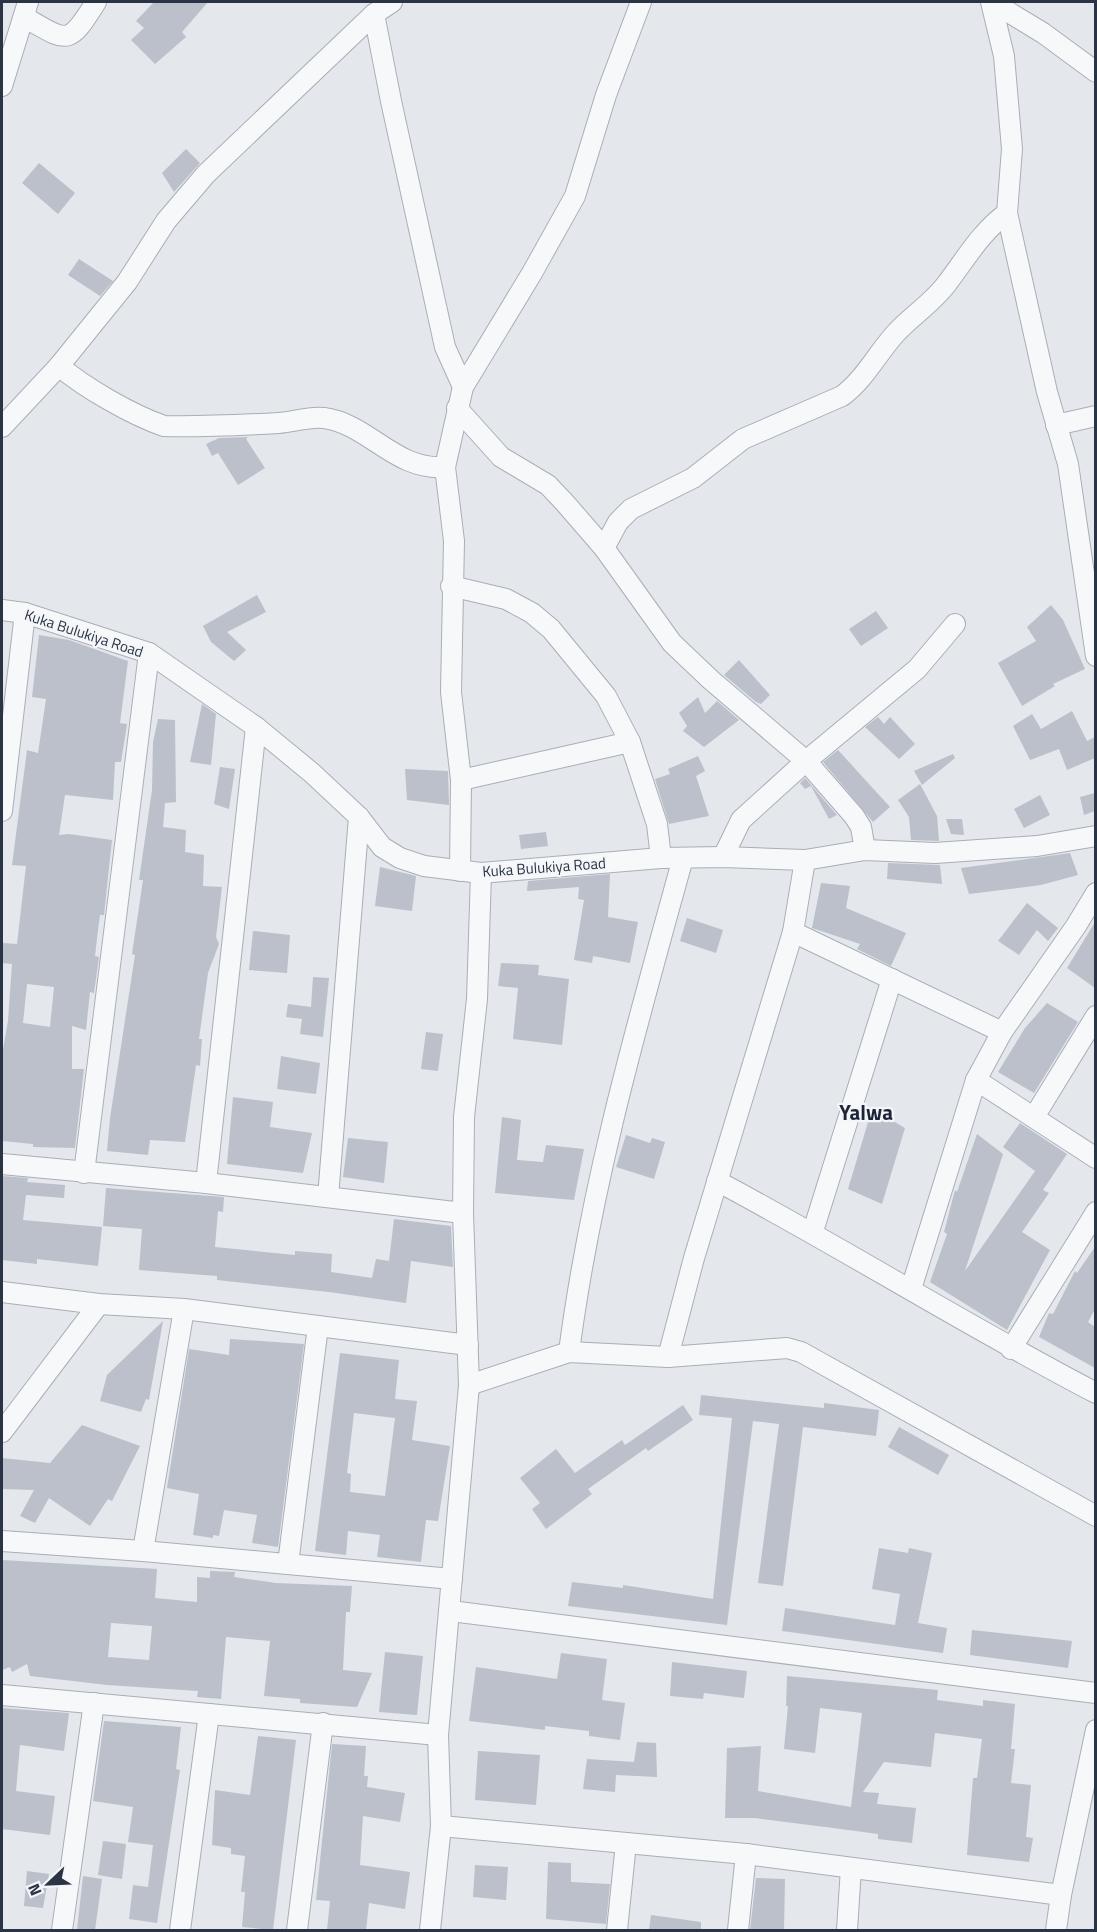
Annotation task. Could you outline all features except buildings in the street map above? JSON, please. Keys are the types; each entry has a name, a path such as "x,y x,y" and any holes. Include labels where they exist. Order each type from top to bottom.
{"street":[{"path":"2,86 26,9 59,38 69,37 76,33 96,2"},
{"path":"460,871 461,780 451,692 451,586 454,540 445,467 457,408 463,387 532,273 575,196 606,95 641,2"},
{"path":"992,2 1043,33 1095,72"},
{"path":"992,2 1004,56 1012,149 1007,213 1056,425 1068,464 1095,656"},
{"path":"382,6 391,101 445,347 463,387"},
{"path":"2,427 59,366 127,282 166,221 206,174 382,6"},
{"path":"604,548 618,522 631,509 693,477 743,439 842,396 853,388 895,334 946,285 976,241 1007,213"},
{"path":"59,366 99,394 149,421 164,426 282,422 323,417 340,422 410,462 427,468 445,467"},
{"path":"457,408 501,457 548,485 604,548 672,643 711,680 806,761 854,816 861,827 865,850"},
{"path":"1056,425 1095,416"},
{"path":"451,586 507,599 532,613 551,629 606,696 630,742 657,824 661,858"},
{"name":"Kuka Bulukiya Road","path":"2,610 25,613 149,653 256,727 312,773 359,817 382,847 400,858 424,866 481,873 661,858 723,857 805,860 865,850 935,853 1037,846 1095,836"},
{"path":"2,811 25,613"},
{"path":"723,857 741,820 806,761 917,669 955,624"},
{"path":"84,1173 149,653"},
{"path":"206,1183 256,727"},
{"path":"461,780 630,742"},
{"path":"328,1197 359,817"},
{"path":"569,1352 588,1228 614,1112 683,858"},
{"path":"668,1357 717,1181 793,932 805,860"},
{"path":"430,1930 441,1826 438,1735 451,1611 469,1385 464,1117 477,999 481,873"},
{"path":"911,1289 976,1080 1002,1032 1076,926 1095,892"},
{"path":"793,932 1002,1032"},
{"path":"813,1232 892,979"},
{"path":"1034,1118 1095,1016"},
{"path":"976,1080 1095,1158"},
{"path":"2,1164 206,1183 464,1213"},
{"path":"717,1181 813,1232 1011,1349 1095,1393"},
{"path":"1011,1349 1095,1212"},
{"path":"2,1293 99,1304 184,1309 468,1346"},
{"path":"2,1432 99,1304"},
{"path":"143,1551 184,1309"},
{"path":"288,1564 318,1326"},
{"path":"469,1385 569,1352 668,1357 778,1348 801,1352 1095,1516"},
{"path":"2,1541 143,1551 452,1579"},
{"path":"451,1611 1095,1693"},
{"path":"2,1695 438,1735"},
{"path":"62,1930 94,1703"},
{"path":"180,1930 209,1714"},
{"path":"297,1930 323,1723"},
{"path":"1056,1930 1061,1895 1090,1783 1095,1730"},
{"path":"441,1826 746,1854 1061,1895"},
{"path":"617,1930 626,1843"},
{"path":"738,1930 746,1854"},
{"path":"847,1930 851,1868"}],"district":[{"name":"Yalwa","path":"866,1112"}]}
